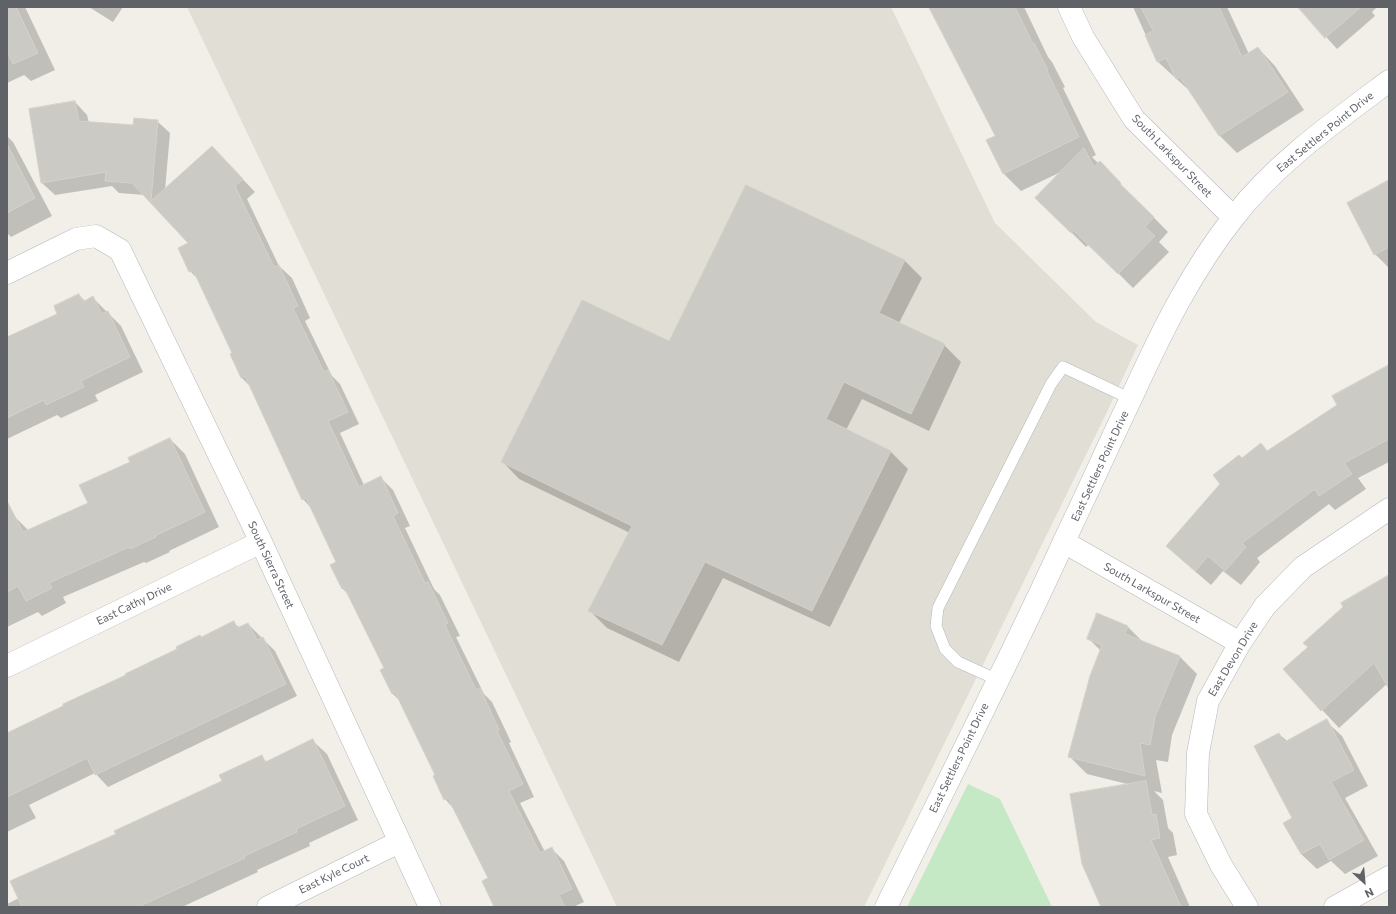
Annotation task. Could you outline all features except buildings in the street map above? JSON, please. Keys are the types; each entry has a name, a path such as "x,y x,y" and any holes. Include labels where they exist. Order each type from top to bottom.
{"street":[{"name":"South Larkspur Street","path":"1069,7 1083,37 1134,119 1233,218"},
{"name":"East Settlers Point Drive","path":"886,907 998,680 1156,344 1196,270 1233,218 1258,189 1288,160 1389,81"},
{"name":"South Sierra Street","path":"7,272 76,239 96,236 120,250 261,542 430,907"},
{"name":"East Devon Drive","path":"1247,907 1221,865 1196,814 1198,753 1208,701 1240,643 1265,606 1303,567 1389,509"},
{"name":"East Cathy Drive","path":"7,666 261,542"},
{"name":"South Larkspur Street","path":"1064,542 1240,643"},
{"name":"East Kyle Court","path":"268,907 399,842"},
{"path":"1335,907 1389,876"}],"lane":[{"path":"998,680 958,662 945,649 936,626 938,608 1051,384 1063,368 1130,399"}],"shaded area":[{"path":"187,7 891,7 995,223 1096,322 1138,345 1106,414 864,907 617,907"}],"green space":[{"path":"968,784 1000,799 1052,907 907,907"}]}
